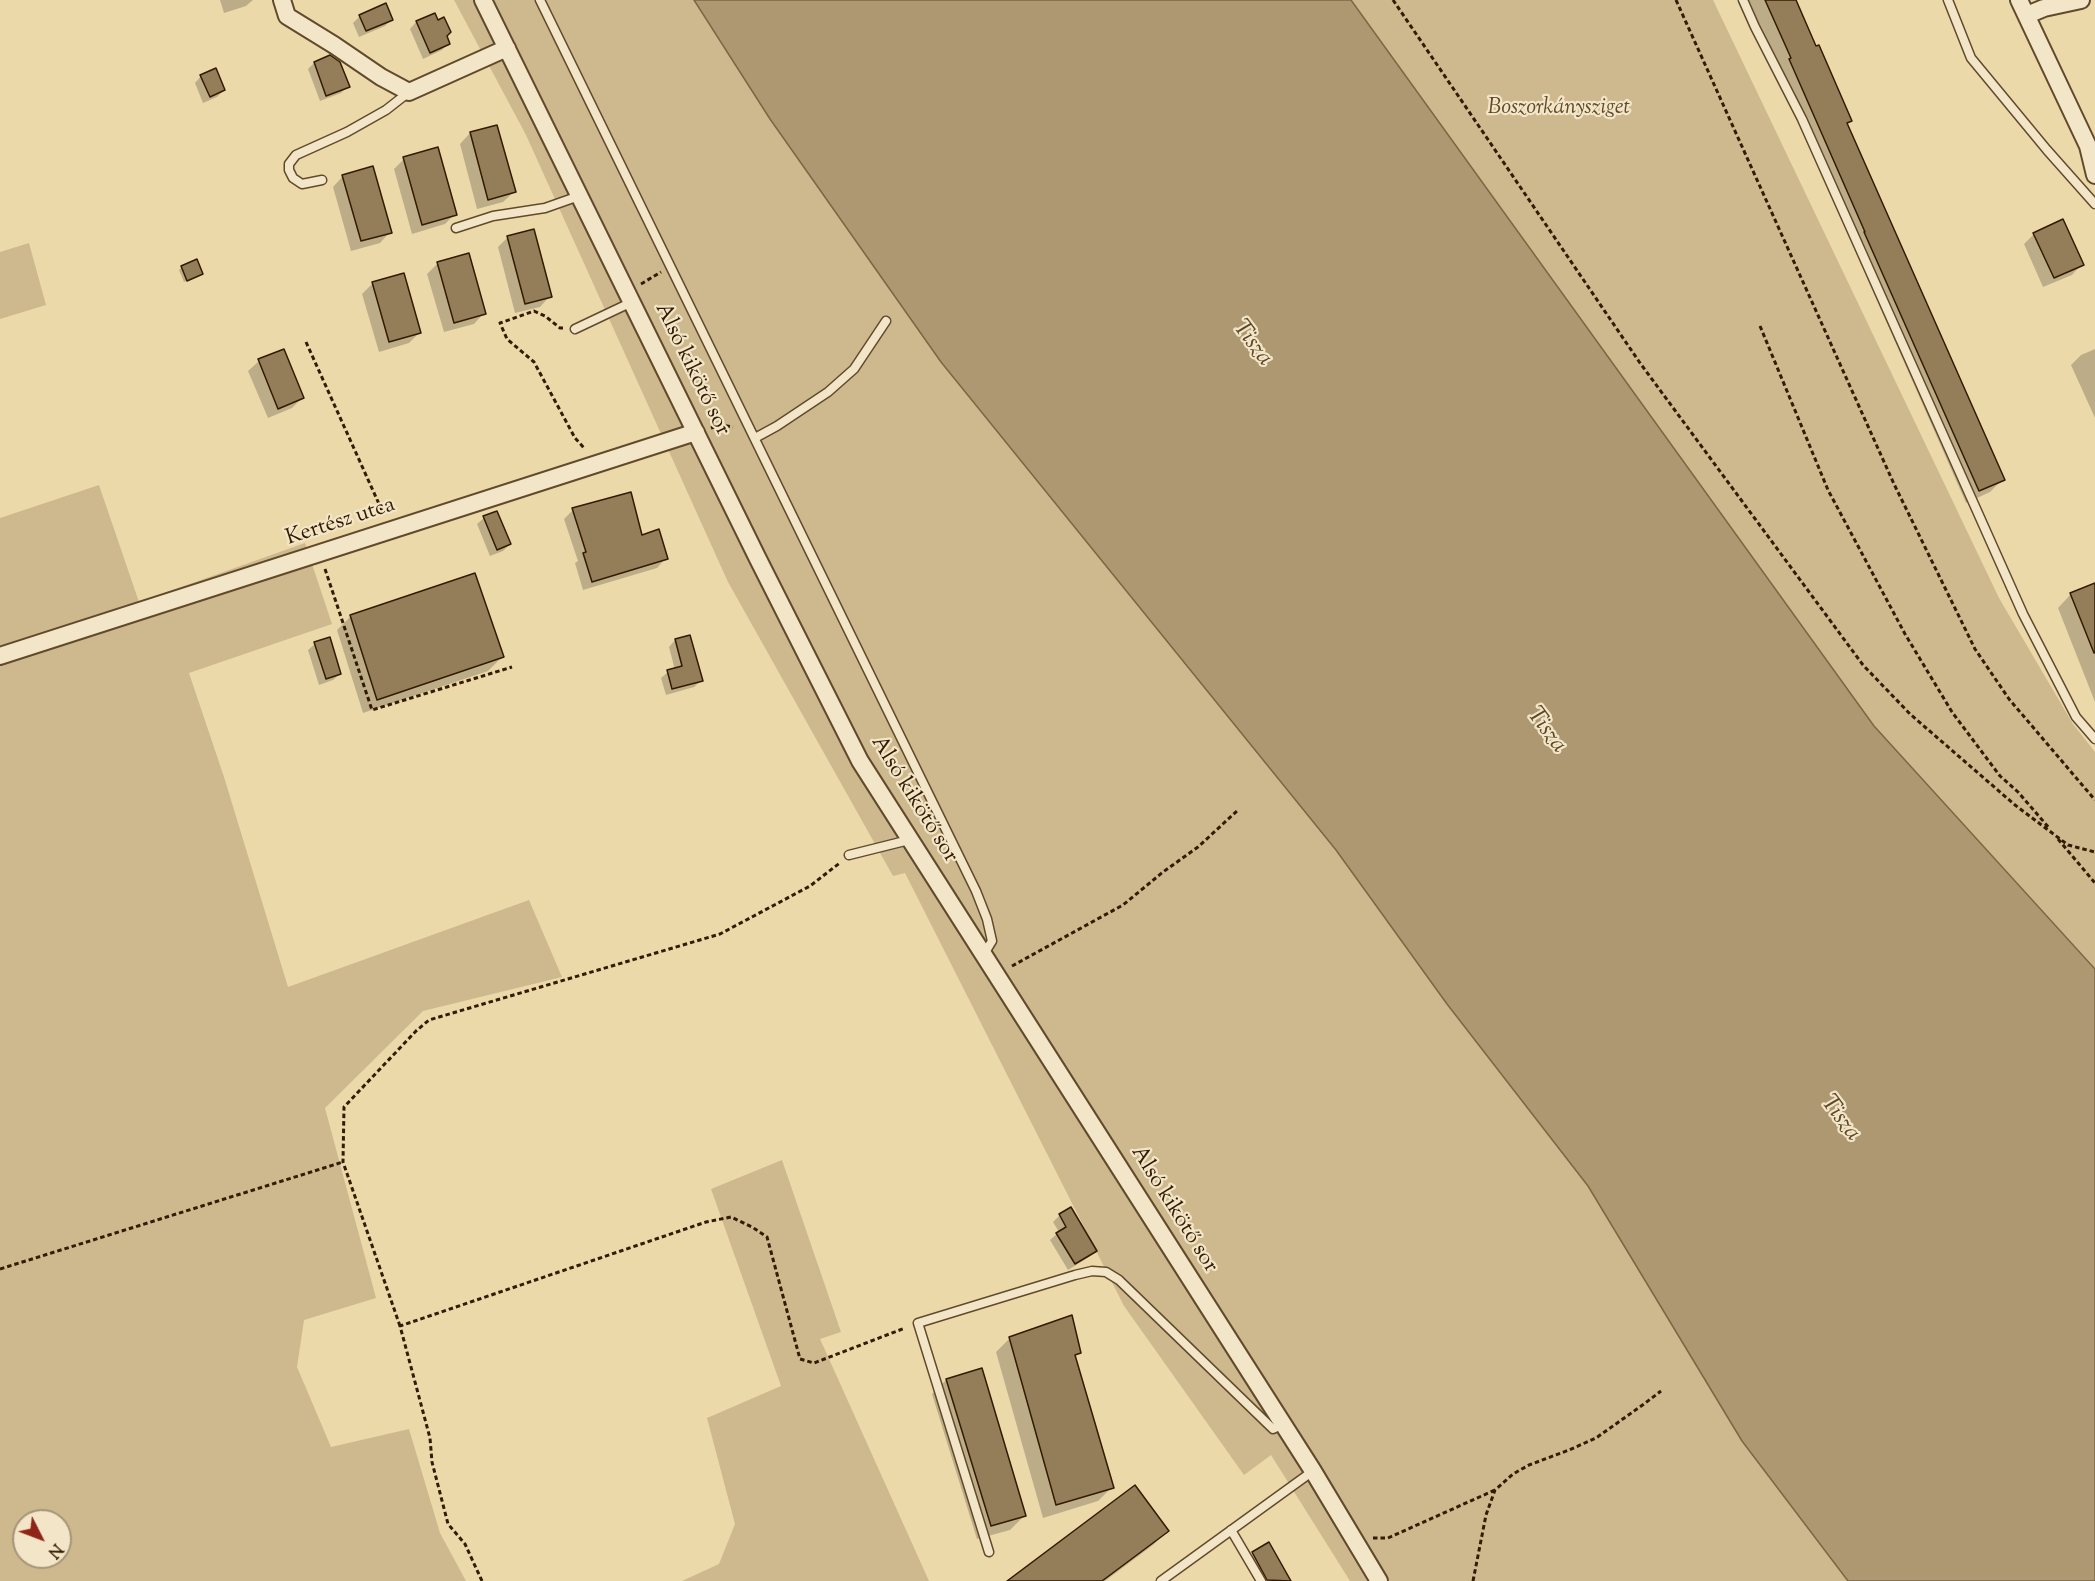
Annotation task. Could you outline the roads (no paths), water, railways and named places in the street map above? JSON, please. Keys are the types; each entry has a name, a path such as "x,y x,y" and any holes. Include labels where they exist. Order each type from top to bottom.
{"street":[{"path":"282,0 287,16 381,77 409,92 507,48"},
{"name":"Alsó kikötő sor","path":"483,0 860,761 1313,1471 1379,1581"},
{"path":"2081,0 2044,8 2023,7 2088,146 2095,175"},
{"name":"Kertész utca","path":"0,656 696,432"}],"lane":[{"path":"540,0 976,891 987,919 992,941 984,954"},
{"path":"1743,0 1802,119 2023,614 2076,717 2095,739"},
{"path":"1948,0 1971,58 2095,204"},
{"path":"322,180 302,184 293,178 289,164 296,155 347,132 386,110 409,92"},
{"path":"456,228 493,216 545,208 579,196"},
{"path":"575,329 629,297"},
{"path":"755,438 828,392 854,369 886,321"},
{"path":"849,855 909,840"},
{"path":"989,1552 918,1323 1075,1275 1092,1271 1106,1272 1119,1280 1273,1429 1283,1424"},
{"path":"1161,1581 1313,1471"},
{"path":"1232,1530 1261,1581"}],"water":[{"name":"Tisza","path":"694,0 1351,0 1874,726 2095,969 2095,1581 1848,1581 1742,1441 1588,1186 1447,1004 1336,850 941,362 770,119"}],"park label":[{"name":"Boszorkánysziget","path":"1559,109"}]}
